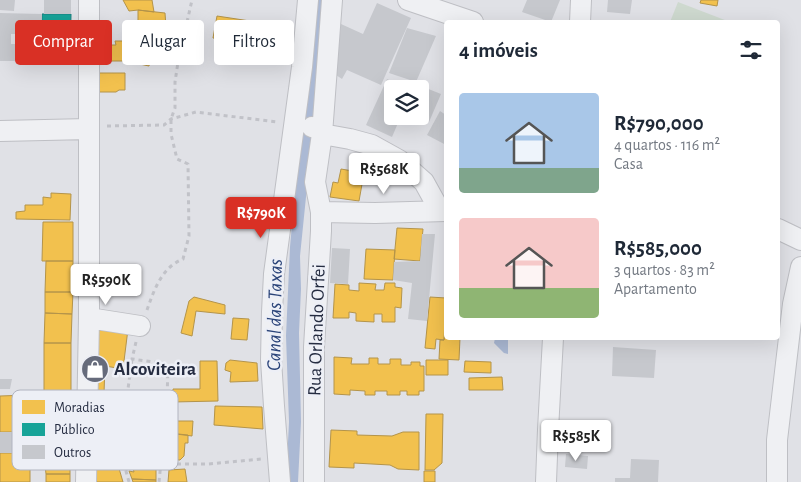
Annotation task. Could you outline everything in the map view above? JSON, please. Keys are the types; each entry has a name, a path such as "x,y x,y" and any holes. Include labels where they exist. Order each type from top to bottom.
{"street":[{"path":"88,390 89,0"},
{"path":"280,482 273,397 272,312 274,274 308,128 302,67 308,0"},
{"name":"Rua Orlando Orfei","path":"314,482 314,347 321,212 308,128 332,0"},
{"path":"408,0 467,20"},
{"path":"580,20 581,0"},
{"path":"308,128 372,145 399,160 424,182 443,211"},
{"path":"0,131 89,129"},
{"path":"321,212 443,211"},
{"path":"780,230 801,240"},
{"path":"777,482 777,440 793,304 801,267"},
{"path":"89,318 140,326"},
{"path":"546,482 553,340"}],"path":[{"path":"128,390 132,359 140,326 158,282 174,262 183,259 189,236 188,164 177,158 171,134 171,119 175,108 176,72 192,0"},
{"path":"89,129 97,126 164,125 171,119 196,112 308,128"},
{"path":"132,359 168,364 167,390"},
{"path":"178,464 208,464 279,458"}],"shaded area":[{"path":"678,2 725,20 671,20"}],"water":[{"path":"315,0 326,0 300,256 301,422 298,482 286,482 289,422 286,336 290,247 311,69"},
{"path":"495,340 508,340 508,354 504,353 494,343"}],"building: Moradias":[{"path":"123,0 152,0 154,12 129,11"},
{"path":"701,0 718,0 717,6 700,3"},
{"path":"138,10 165,13 166,20 138,20"},
{"path":"217,16 243,20 216,20"},
{"path":"115,41 122,41 122,61 112,61 112,45 116,45"},
{"path":"90,73 125,73 125,90 90,92"},
{"path":"341,169 364,173 359,201 330,197 333,182 338,183"},
{"path":"51,193 71,194 70,220 16,219 16,212 25,211 25,205 43,205 43,197 51,198"},
{"path":"43,222 73,222 73,261 42,261"},
{"path":"397,228 423,229 420,261 394,259"},
{"path":"366,249 395,250 393,280 364,279"},
{"path":"46,261 73,261 73,292 45,292"},
{"path":"359,283 376,284 375,290 384,290 385,283 395,283 395,287 402,288 401,308 395,307 395,322 382,322 382,314 374,314 374,322 356,321 356,313 349,312 349,318 333,318 335,284 349,285 349,290 359,291"},
{"path":"45,292 73,292 72,314 45,313"},
{"path":"194,297 225,305 225,314 196,311 192,336 181,333 189,301"},
{"path":"430,297 444,298 444,340 436,339 435,349 425,348"},
{"path":"45,313 72,314 71,343 44,343"},
{"path":"233,318 249,319 247,340 231,339"},
{"path":"93,325 128,329 123,369 93,364"},
{"path":"440,340 460,340 459,360 439,359"},
{"path":"44,343 71,343 71,390 44,390"},
{"path":"334,357 352,358 351,364 369,364 369,358 378,358 378,364 390,364 390,359 401,359 401,365 411,365 411,362 420,362 420,366 424,366 424,391 419,391 419,395 407,395 407,391 400,391 400,395 387,395 387,391 375,391 375,395 365,395 365,391 350,390 350,395 334,394"},
{"path":"230,360 257,363 258,381 230,382 231,372 225,370 226,363"},
{"path":"426,360 448,360 448,375 426,375"},
{"path":"200,361 217,361 218,401 178,402 178,390 173,390 200,389"},
{"path":"465,361 491,362 491,373 464,372"},
{"path":"93,364 105,366 104,390 92,390"},
{"path":"502,377 503,390 469,390 469,378"},
{"path":"0,396 12,396 12,432 0,432"},
{"path":"215,406 262,407 263,429 214,425"},
{"path":"426,414 443,414 442,463 434,470 425,470"},
{"path":"178,421 193,421 192,436 178,434"},
{"path":"331,430 357,431 357,435 392,436 403,432 419,432 419,470 398,469 390,465 354,463 354,468 329,467"},
{"path":"178,434 188,435 184,456 178,460"},
{"path":"0,453 12,453 12,470 30,470 30,482 0,482"},
{"path":"185,469 187,482 168,482 169,470"},
{"path":"46,470 70,470 70,474 46,474"},
{"path":"92,470 119,470 123,482 92,482"},
{"path":"134,470 156,470 156,480 132,479 129,471 134,472"},
{"path":"424,471 435,471 435,482 424,482"},
{"path":"46,474 70,474 70,482 46,482"},
{"path":"132,479 156,480 156,482 133,482"}],"building: Público":[{"path":"42,14 71,14 71,20 42,20"}],"building: Outros":[{"path":"0,0 15,0 14,11 0,10"},
{"path":"44,0 71,0 71,14 44,14"},
{"path":"527,0 560,0 552,20 545,20 522,12"},
{"path":"608,0 632,0 630,14 607,12"},
{"path":"377,3 411,18 381,85 347,70 342,79 336,75 341,24 363,34"},
{"path":"0,13 42,14 42,20 15,20 15,34 11,34 11,44 15,44 15,61 0,61"},
{"path":"407,28 436,36 417,80 410,80 389,73"},
{"path":"384,86 384,125 397,125 392,137 366,125"},
{"path":"429,89 441,94 429,122"},
{"path":"440,111 444,114 444,144 427,135"},
{"path":"422,234 435,234 427,321 408,319 412,283 393,280 394,262 420,261"},
{"path":"332,248 350,249 348,284 330,283"},
{"path":"613,347 656,350 654,378 612,376"},
{"path":"0,379 12,379 10,389 0,389"},
{"path":"0,432 12,432 12,453 0,453"},
{"path":"566,454 588,456 587,469 565,467"},
{"path":"631,459 659,460 658,482 615,482 615,478 630,478"}],"place":[{"name":"Alcoviteira","path":"95,369"}],"water label":[{"name":"Canal das Taxas","path":"275,315"}]}
